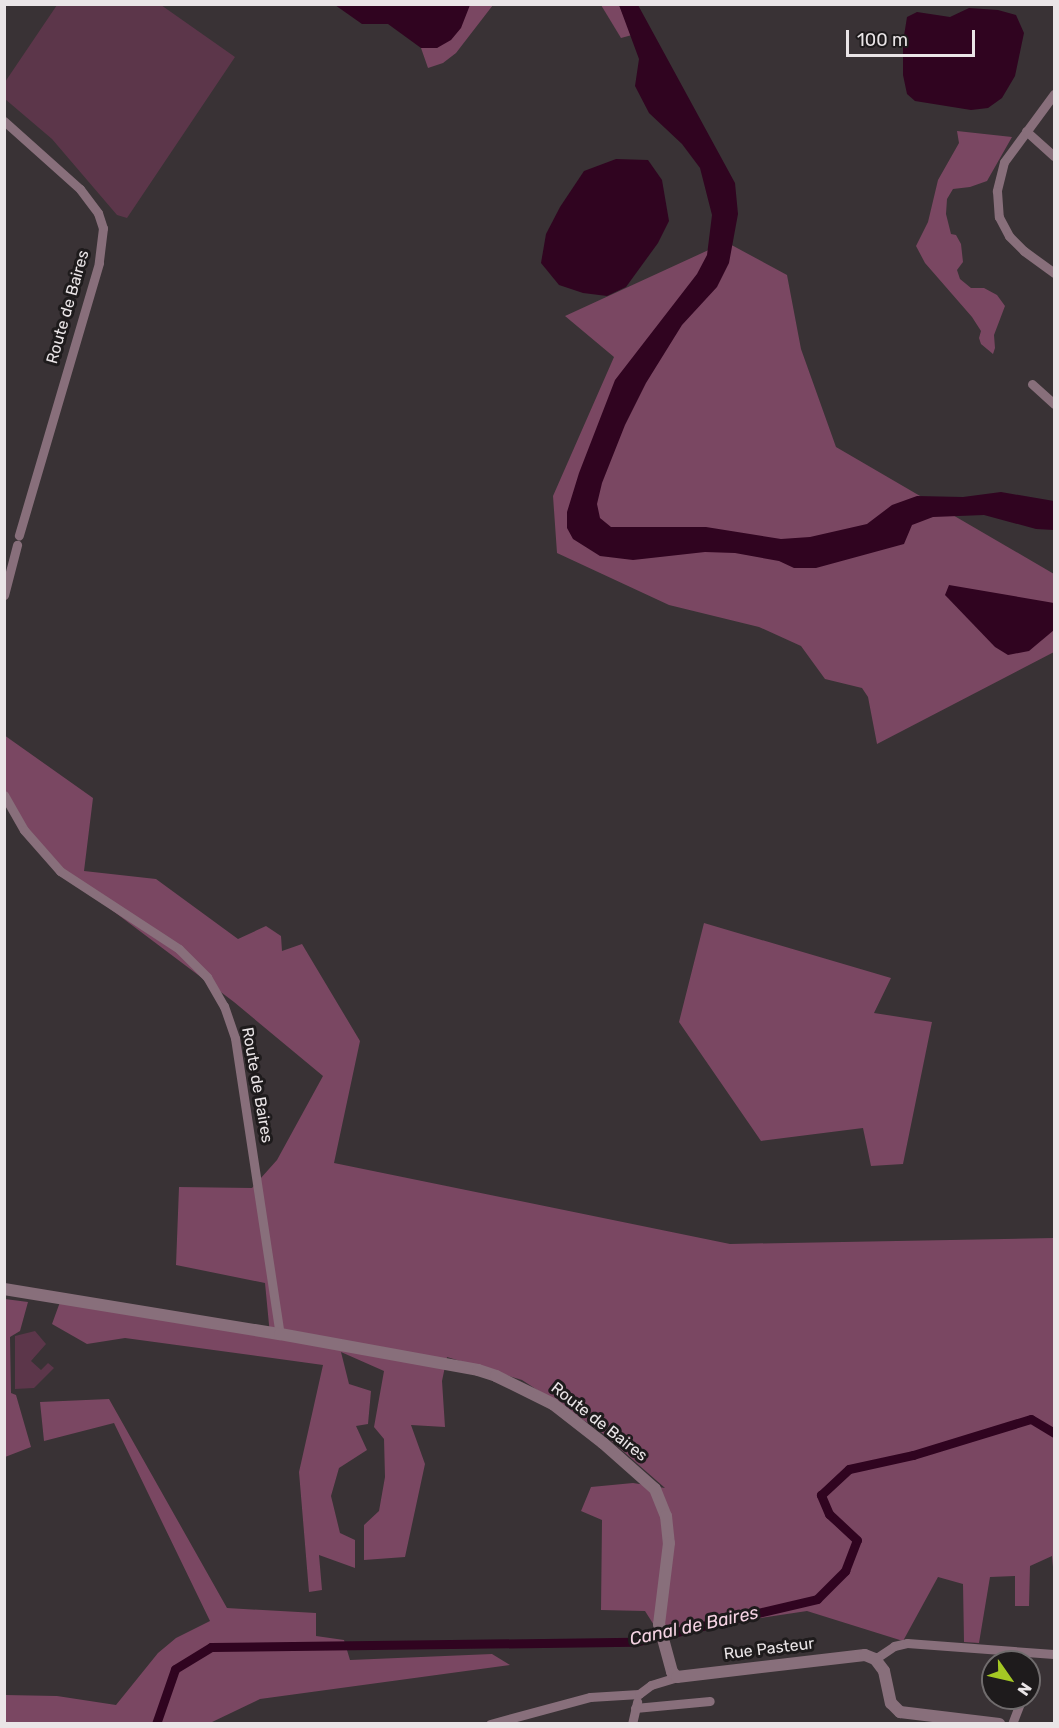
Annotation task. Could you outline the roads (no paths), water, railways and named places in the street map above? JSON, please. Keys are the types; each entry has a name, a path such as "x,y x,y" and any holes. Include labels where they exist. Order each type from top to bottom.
{"street":[{"path":"1054,94 1007,157 1000,173 997,191 999,217 1018,245 1054,273"},
{"name":"Route de Baires","path":"4,121 80,189 98,213 103,228 99,264 4,595"},
{"path":"1026,131 1054,156"},
{"path":"1032,384 1054,404"},
{"name":"Route de Baires","path":"4,795 24,830 60,871 179,949 207,977 224,1006 235,1038 280,1334"},
{"name":"Route de Baires","path":"4,1289 280,1334 478,1370 496,1376 553,1404 603,1443 655,1489 666,1516 669,1543 659,1624 672,1672 677,1677"},
{"path":"981,1652 907,1643 894,1646 874,1659 884,1671 891,1703 900,1712 999,1724"},
{"name":"Rue Pasteur","path":"490,1724 590,1697 639,1694 651,1685 677,1677 853,1655 865,1655 874,1659"},
{"path":"632,1724 639,1694"},
{"path":"635,1708 710,1701"}],"waterway":[{"name":"Canal de Baires","path":"156,1724 175,1669 211,1647 634,1642 817,1599 845,1571 857,1540 829,1514 821,1495 849,1469 913,1455 1031,1419 1054,1433"}]}
